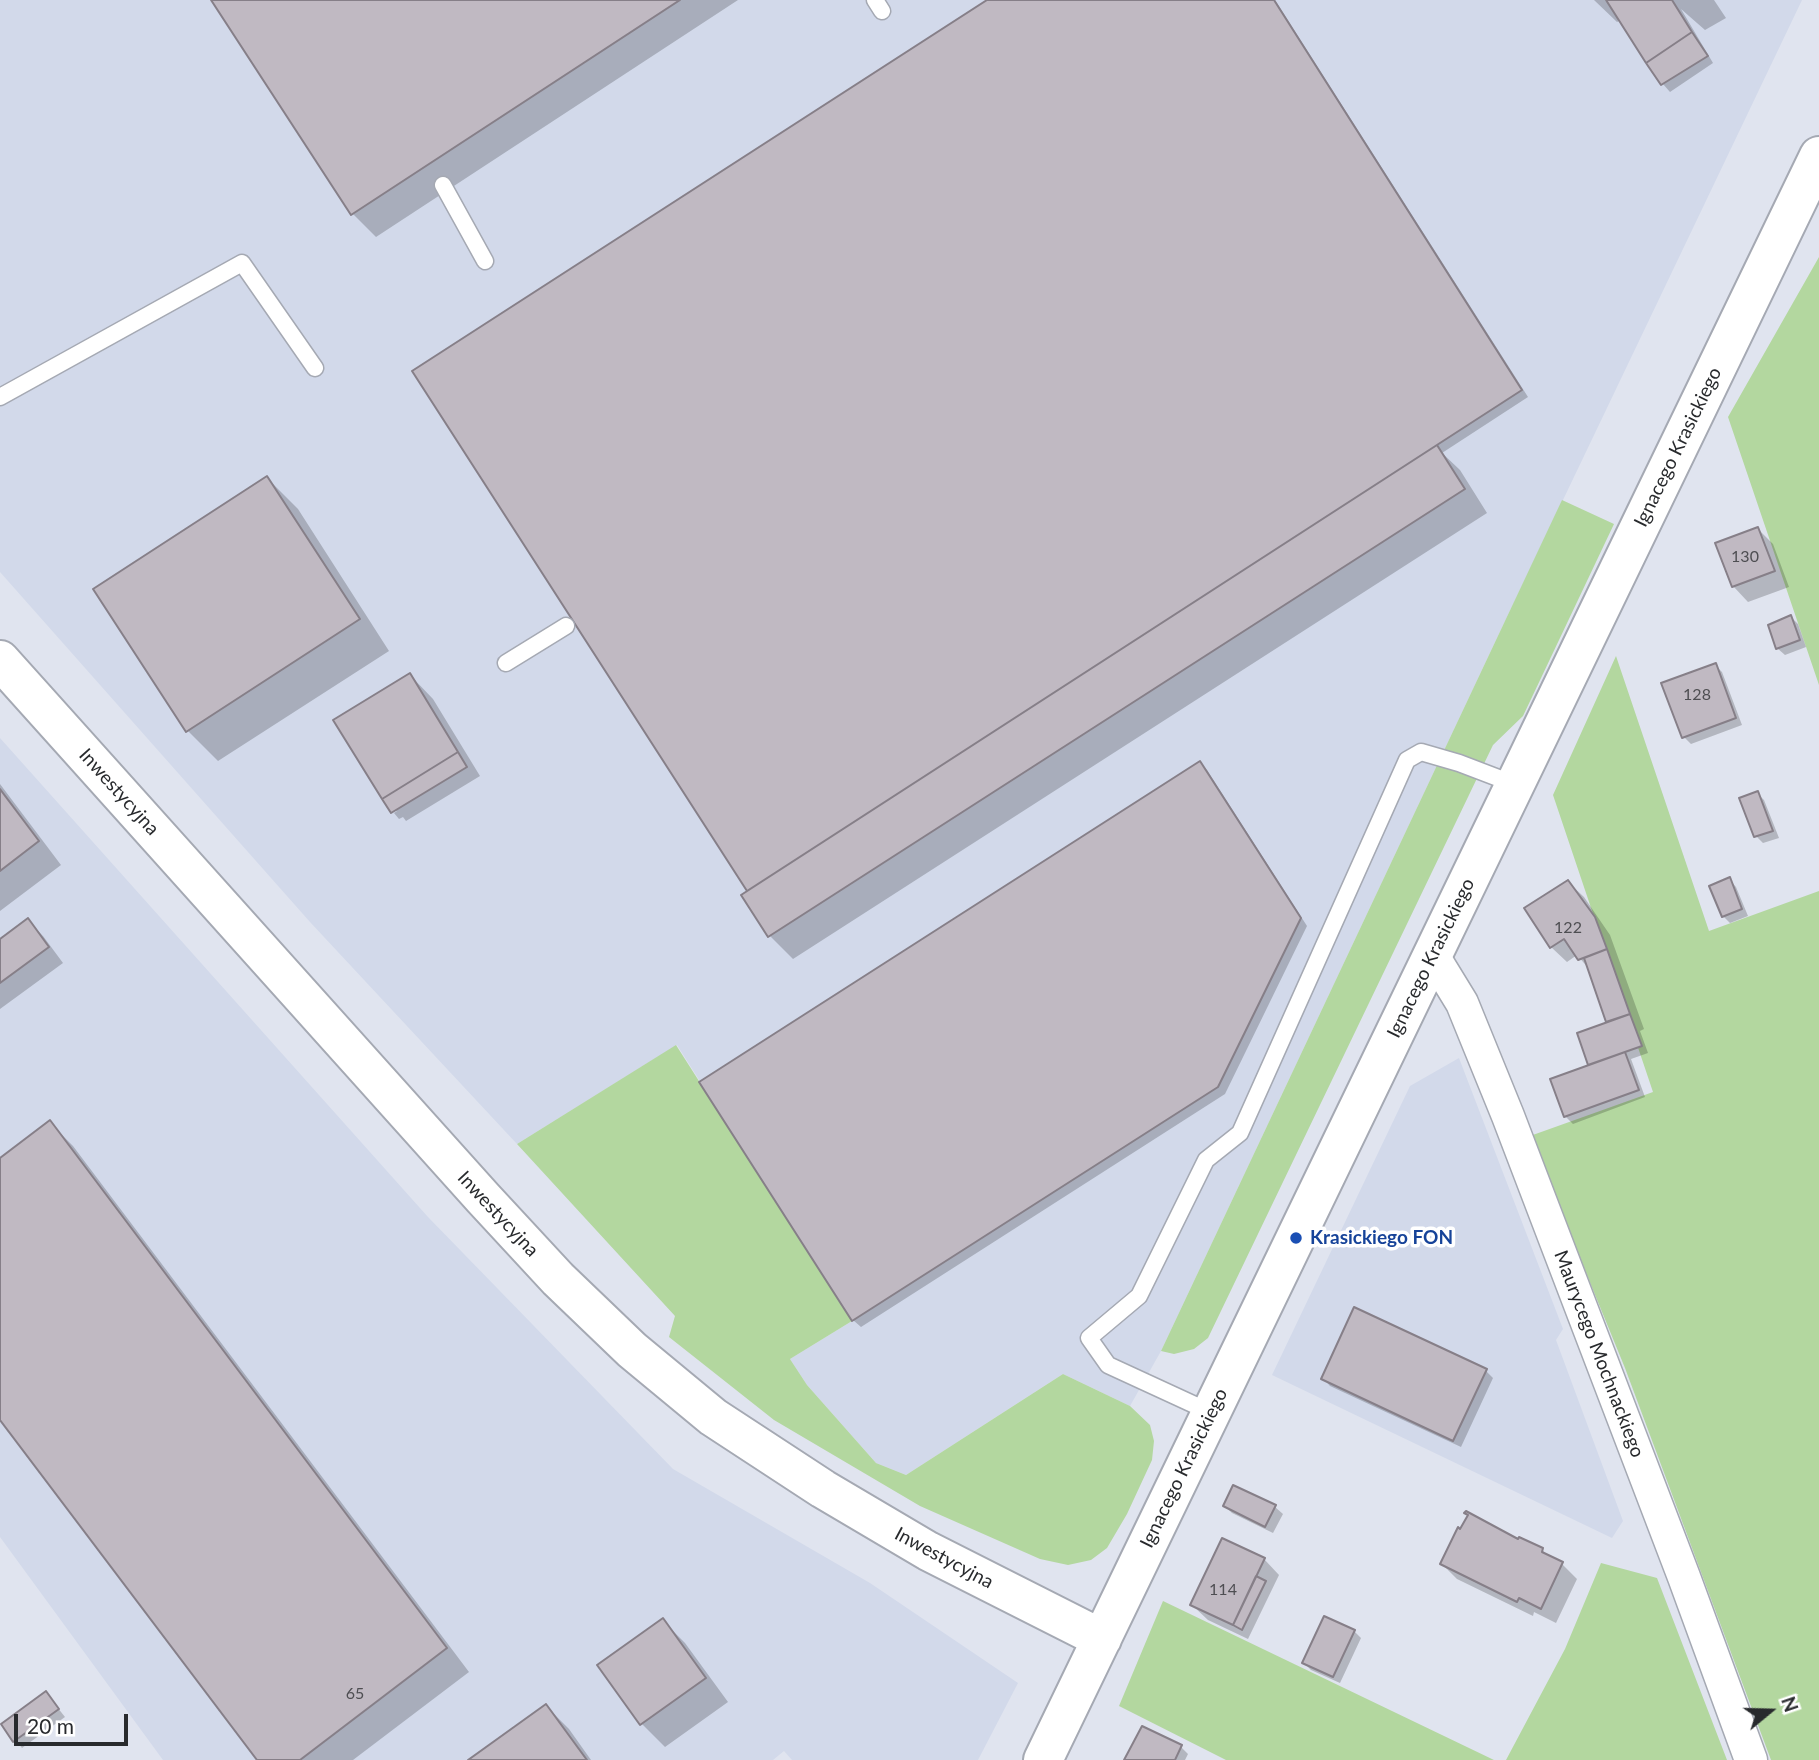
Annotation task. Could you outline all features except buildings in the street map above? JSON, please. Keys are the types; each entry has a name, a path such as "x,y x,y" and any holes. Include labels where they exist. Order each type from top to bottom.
{"street":[{"name":"Ignacego Krasickiego","path":"1043,1760 1819,156"},
{"name":"Inwestycyjna","path":"0,660 483,1198 558,1279 632,1350 713,1417 823,1489 928,1551 1102,1639"},
{"name":"Maurycego Mochnackiego","path":"1432,954 1462,1003 1508,1116 1751,1760"}],"lane":[{"path":"443,185 485,261"},
{"path":"0,397 242,263 315,368"},
{"path":"506,663 566,626"},
{"path":"1210,1412 1108,1365 1089,1338 1139,1296 1206,1160 1240,1133 1407,760 1421,752 1459,762 1514,785"}],"shaded area":[{"path":"0,0 1802,0 1161,1351 1130,1406 1063,1374 906,1475 876,1463 807,1385 790,1359 852,1321 677,1045 517,1144 310,922 0,572"},
{"path":"0,738 428,1217 673,1469 870,1583 1018,1683 978,1760 792,1760 784,1751 773,1760 163,1760 0,1537"},
{"path":"1459,1058 1563,1329 1556,1340 1623,1521 1612,1538 1272,1375 1410,1086"}],"green space":[{"path":"1819,257 1819,685 1728,417"},
{"path":"1562,500 1614,524 1523,716 1493,745 1208,1338 1194,1349 1174,1354 1161,1351"},
{"path":"1616,656 1709,931 1819,891 1819,1760 1771,1760 1625,1368 1530,1136 1653,1092 1553,795"},
{"path":"676,1045 852,1321 790,1359 807,1385 876,1463 906,1475 1063,1374 1130,1406 1150,1425 1154,1441 1152,1460 1127,1514 1107,1548 1091,1560 1068,1565 1040,1559 920,1506 774,1420 669,1337 675,1316 517,1144"},
{"path":"1601,1563 1657,1578 1727,1760 1506,1760 1565,1649"},
{"path":"1163,1601 1494,1760 1226,1760 1119,1706"}],"place":[{"name":"Krasickiego FON","path":"1296,1238"}]}
